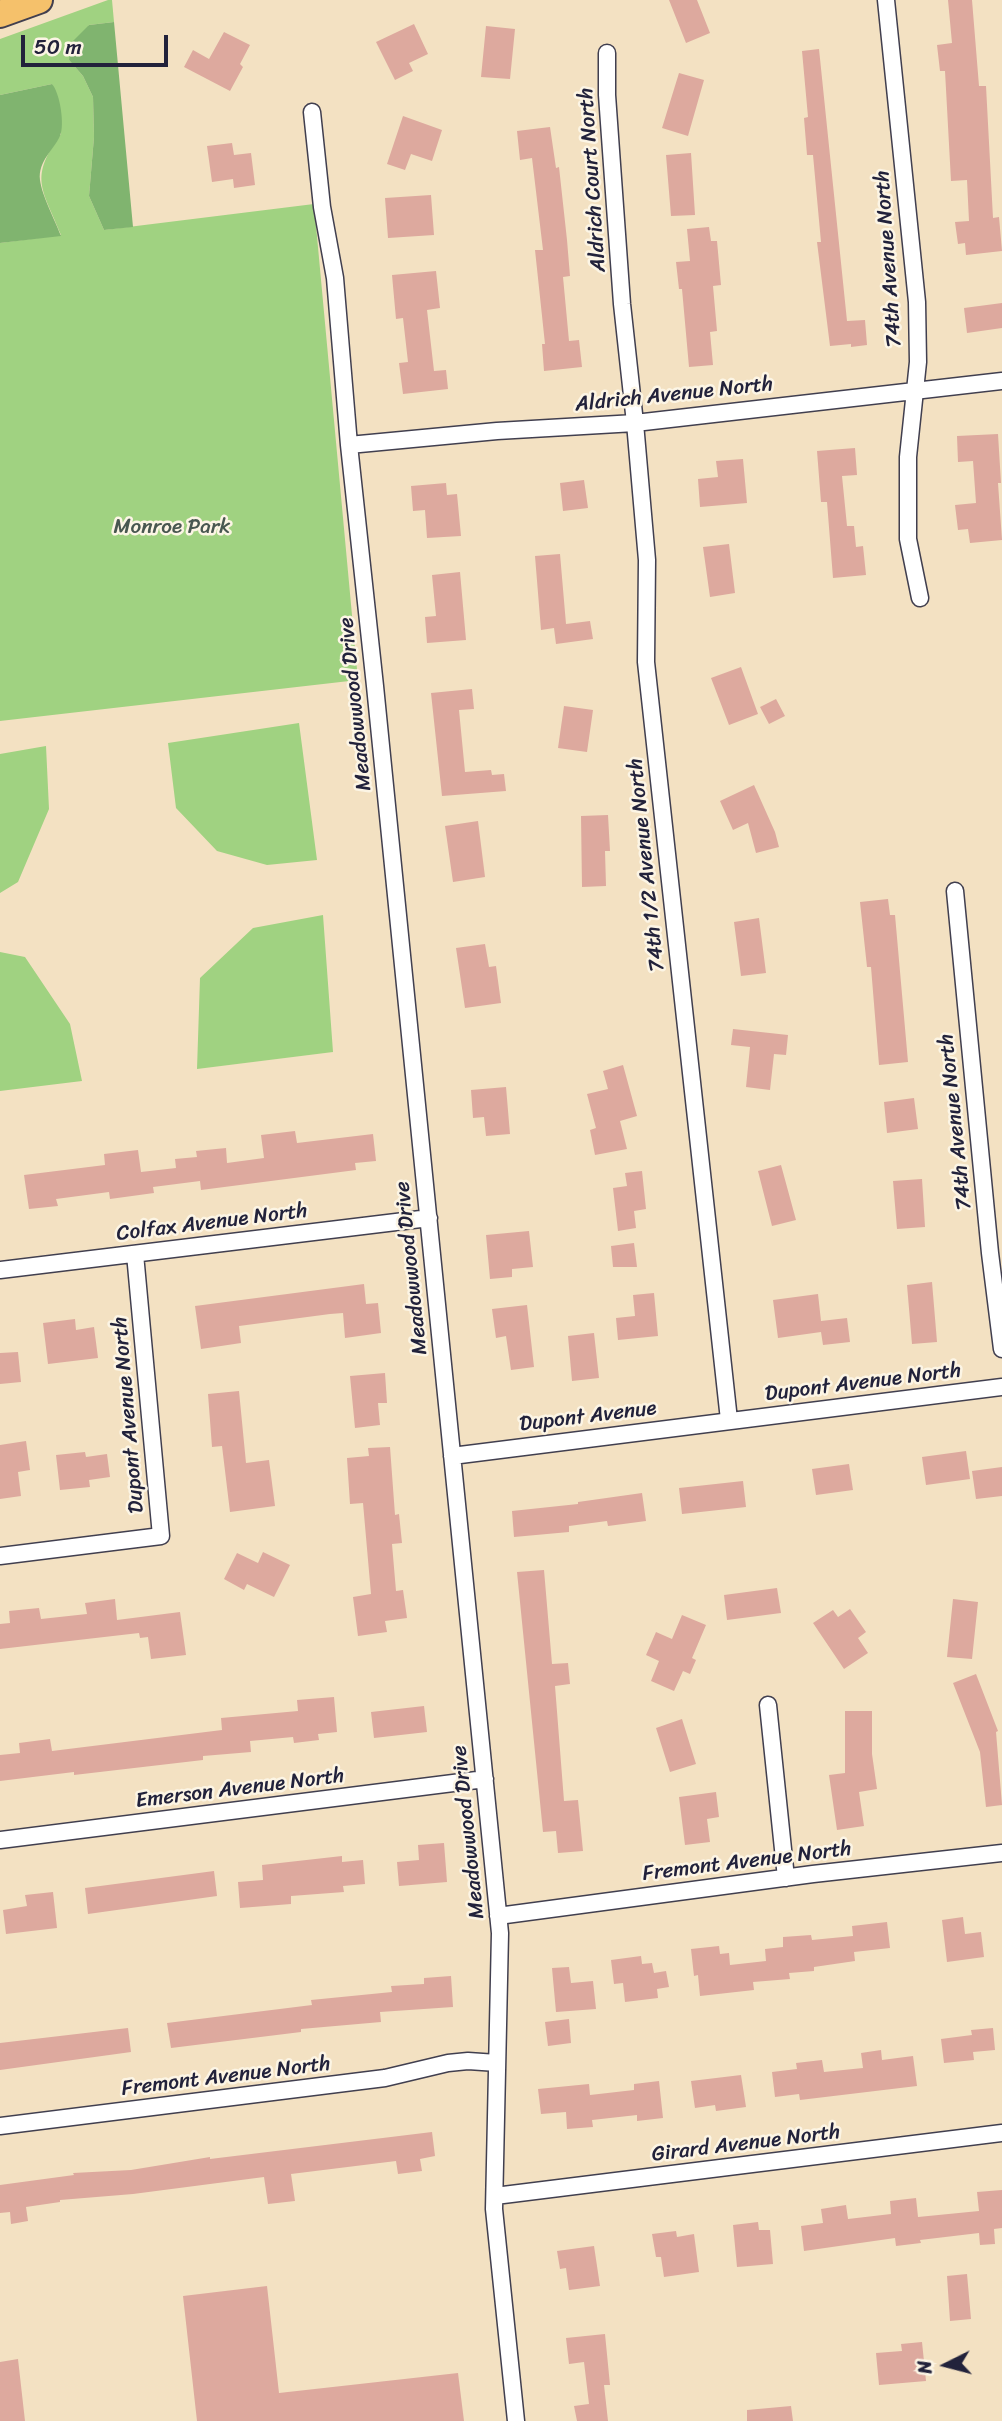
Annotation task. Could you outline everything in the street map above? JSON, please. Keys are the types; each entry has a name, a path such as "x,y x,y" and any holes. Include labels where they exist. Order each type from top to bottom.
{"highway":[{"path":"0,14 39,0"}],"street":[{"name":"74th Avenue North","path":"886,0 916,302 918,362 908,457 908,539 919,598"},
{"name":"Aldrich Court North","path":"607,53 607,95 622,304"},
{"name":"Meadowwood Drive","path":"312,112 322,207 335,278 349,445 498,1916 500,1945 493,2180 516,2421"},
{"name":"74th 1/2 Avenue North","path":"622,304 647,560 646,662 729,1420"},
{"name":"Aldrich Avenue North","path":"349,445 635,422 1002,381"},
{"name":"74th Avenue North","path":"955,891 990,1253 1002,1349"},
{"name":"Colfax Avenue North","path":"0,1270 429,1218"},
{"name":"Dupont Avenue North","path":"0,1556 161,1536 135,1254"},
{"name":"Dupont Avenue North","path":"729,1420 1002,1388"},
{"name":"Dupont Avenue","path":"452,1456 729,1420"},
{"path":"768,1705 786,1878"},
{"name":"Emerson Avenue North","path":"0,1840 485,1779"},
{"name":"Fremont Avenue North","path":"498,1916 1002,1853"},
{"name":"Fremont Avenue North","path":"0,2126 385,2078 448,2063 497,2063"},
{"name":"Girard Avenue North","path":"495,2196 1002,2133"}],"green space":[{"name":"Monroe Park","path":"112,0 114,22 89,25 69,60 83,76 93,97 94,137 89,196 104,230 314,204 358,680 0,721 0,243 61,235 44,195 42,174 51,149 61,134 52,84 0,95 0,39"},
{"path":"114,22 133,227 104,230 89,196 94,137 93,97 83,76 69,60 71,43 89,25"},
{"path":"52,84 62,117 61,131 41,167 40,180 61,236 0,243 0,95"},
{"path":"299,723 317,860 267,865 217,851 176,808 168,743"},
{"path":"46,746 49,809 18,882 0,893 0,754"},
{"path":"323,915 333,1052 197,1069 200,978 253,928"},
{"path":"0,952 25,957 70,1024 82,1081 0,1091"}],"building":[{"path":"669,0 697,0 710,33 686,43"},
{"path":"948,0 972,0 979,86 986,86 993,218 999,217 1002,251 966,255 965,243 958,244 955,222 969,221 967,180 951,181 945,71 940,71 937,45 952,43"},
{"path":"414,24 428,54 409,63 413,71 395,80 376,42"},
{"path":"486,26 515,29 510,79 481,77"},
{"path":"224,32 250,45 240,64 243,67 230,91 184,67 193,50 209,59"},
{"path":"819,49 847,321 865,320 867,345 830,346 817,242 821,242 813,155 807,155 804,118 808,117 802,51"},
{"path":"679,73 704,80 688,136 662,128"},
{"path":"403,116 442,130 432,161 411,154 405,170 387,164"},
{"path":"550,127 556,168 559,167 567,240 570,276 563,277 569,341 579,340 582,367 544,371 542,344 545,344 535,250 543,250 532,158 520,160 517,131"},
{"path":"232,143 234,155 251,153 255,185 234,188 233,179 212,182 207,146"},
{"path":"691,153 695,215 671,216 666,155"},
{"path":"431,195 434,235 388,238 385,198"},
{"path":"709,227 711,241 717,241 721,285 713,286 717,331 710,332 713,365 689,367 682,289 679,289 676,262 690,261 687,229"},
{"path":"436,271 440,308 427,310 434,371 446,370 448,389 403,394 399,363 408,362 403,318 396,319 392,275"},
{"path":"1002,303 1002,328 967,333 964,308"},
{"path":"998,434 1002,540 970,543 968,529 958,530 955,505 976,503 973,461 958,462 957,436"},
{"path":"855,448 857,475 842,476 847,526 854,526 856,547 863,546 866,575 833,578 827,502 821,502 817,451"},
{"path":"743,459 747,503 700,507 698,479 718,477 716,461"},
{"path":"584,480 588,508 563,511 560,483"},
{"path":"446,483 447,495 457,494 461,536 427,538 425,510 413,511 411,486"},
{"path":"729,544 735,593 710,597 703,547"},
{"path":"560,554 566,624 590,621 593,639 556,644 554,628 541,630 535,556"},
{"path":"460,572 466,640 427,643 425,617 436,616 432,575"},
{"path":"741,667 758,714 729,725 711,678"},
{"path":"472,689 474,709 459,710 465,772 491,770 492,775 504,774 506,791 442,796 431,693"},
{"path":"776,699 785,716 769,724 760,707"},
{"path":"564,706 593,710 587,752 558,748"},
{"path":"754,785 779,847 756,853 748,823 733,830 720,801"},
{"path":"608,815 610,851 605,851 606,886 582,887 581,816"},
{"path":"478,821 485,877 453,882 445,826"},
{"path":"888,899 890,915 895,915 908,1062 879,1065 871,967 867,967 860,902"},
{"path":"759,918 766,973 741,976 734,922"},
{"path":"485,944 489,967 496,966 501,1003 465,1008 456,948"},
{"path":"733,1029 788,1035 786,1055 774,1054 770,1090 746,1087 750,1047 731,1045"},
{"path":"623,1065 637,1116 620,1121 627,1149 595,1155 590,1130 596,1128 587,1094 608,1089 603,1071"},
{"path":"506,1087 510,1134 486,1136 484,1117 473,1118 471,1090"},
{"path":"914,1098 918,1129 887,1133 884,1102"},
{"path":"295,1131 297,1143 373,1134 376,1161 355,1163 356,1170 201,1190 200,1181 153,1187 154,1193 110,1199 109,1192 56,1199 58,1206 29,1209 24,1175 105,1165 104,1154 138,1150 141,1172 176,1168 175,1159 197,1157 196,1151 226,1148 227,1163 264,1158 261,1135"},
{"path":"781,1165 796,1220 772,1226 758,1171"},
{"path":"642,1171 646,1209 634,1211 636,1228 618,1231 613,1188 627,1186 625,1173"},
{"path":"922,1179 925,1227 897,1229 893,1181"},
{"path":"529,1231 533,1267 512,1269 512,1277 490,1279 486,1235"},
{"path":"634,1243 637,1267 613,1267 611,1246"},
{"path":"932,1282 937,1342 912,1344 907,1285"},
{"path":"364,1284 366,1304 378,1303 381,1333 345,1338 343,1313 330,1314 239,1326 241,1343 201,1349 195,1306"},
{"path":"654,1293 658,1336 618,1340 616,1318 635,1316 633,1295"},
{"path":"818,1294 821,1321 847,1318 850,1342 823,1345 821,1332 778,1338 773,1300"},
{"path":"527,1305 534,1367 511,1370 506,1336 496,1338 492,1309"},
{"path":"75,1319 76,1330 94,1327 98,1358 48,1364 43,1323"},
{"path":"594,1333 599,1378 572,1381 568,1336"},
{"path":"18,1352 21,1382 0,1384 0,1353"},
{"path":"385,1373 387,1403 378,1403 380,1425 355,1428 350,1376"},
{"path":"239,1391 246,1463 269,1460 275,1506 230,1512 222,1446 212,1447 208,1394"},
{"path":"26,1441 30,1470 18,1472 21,1496 0,1499 0,1445"},
{"path":"390,1447 395,1515 399,1514 402,1543 392,1544 396,1591 403,1590 407,1618 385,1621 387,1632 358,1636 353,1597 371,1594 363,1503 350,1504 347,1458 369,1456 368,1448"},
{"path":"966,1451 970,1479 926,1485 922,1457"},
{"path":"85,1452 86,1457 107,1454 110,1477 89,1480 90,1487 60,1490 56,1455"},
{"path":"849,1464 853,1490 816,1495 812,1469"},
{"path":"1002,1467 1002,1496 976,1499 972,1471"},
{"path":"743,1481 746,1507 682,1514 679,1488"},
{"path":"642,1493 646,1521 608,1526 607,1521 569,1526 569,1532 514,1537 512,1511 578,1504"},
{"path":"263,1552 290,1565 274,1597 247,1584 244,1590 224,1579 237,1553 258,1563"},
{"path":"544,1570 552,1664 568,1663 570,1684 555,1686 564,1801 578,1800 583,1851 558,1853 556,1831 543,1832 517,1572"},
{"path":"777,1588 781,1613 727,1620 724,1595"},
{"path":"115,1599 117,1620 180,1612 186,1655 151,1659 148,1637 140,1638 139,1633 0,1649 0,1624 10,1623 9,1611 39,1608 41,1619 87,1614 85,1603"},
{"path":"953,1599 978,1602 972,1659 947,1657"},
{"path":"850,1609 866,1632 858,1638 868,1653 844,1669 813,1623 833,1610 838,1617"},
{"path":"682,1615 706,1625 692,1658 696,1660 690,1674 683,1671 674,1691 651,1681 659,1661 646,1655 656,1632 672,1639"},
{"path":"976,1674 998,1731 1002,1805 986,1807 980,1752 953,1683"},
{"path":"334,1697 337,1732 318,1734 319,1740 294,1743 293,1737 250,1741 251,1752 203,1756 203,1760 0,1781 0,1755 20,1753 19,1743 50,1739 52,1751 222,1730 221,1718 298,1711 297,1700"},
{"path":"424,1706 427,1732 374,1738 371,1712"},
{"path":"845,1711 872,1711 872,1754 877,1789 859,1792 864,1826 837,1830 829,1775 845,1773"},
{"path":"682,1719 696,1764 670,1772 656,1728"},
{"path":"716,1792 719,1817 707,1819 710,1842 685,1845 679,1797"},
{"path":"444,1843 447,1882 399,1886 397,1862 419,1860 418,1845"},
{"path":"342,1856 342,1862 363,1860 365,1884 343,1886 344,1892 291,1896 291,1904 240,1908 238,1882 263,1880 262,1865"},
{"path":"214,1871 217,1896 88,1914 85,1888"},
{"path":"53,1892 57,1928 6,1934 3,1910 27,1906 25,1895"},
{"path":"963,1917 965,1934 981,1932 984,1957 947,1962 942,1920"},
{"path":"887,1922 890,1948 854,1952 855,1961 814,1967 814,1971 789,1973 790,1979 753,1982 754,1990 700,1996 698,1975 694,1976 691,1949 719,1946 720,1954 729,1953 730,1965 766,1961 765,1949 783,1947 783,1937 811,1935 812,1940 853,1936 852,1926"},
{"path":"641,1956 642,1964 652,1963 654,1973 666,1971 669,1987 657,1989 658,1998 625,2002 623,1983 614,1984 611,1960"},
{"path":"569,1967 571,1983 593,1981 596,2009 556,2012 552,1968"},
{"path":"451,1976 453,2007 380,2012 381,2022 301,2029 301,2032 171,2048 167,2023 312,2005 311,2000 392,1992 391,1986 424,1984 424,1978"},
{"path":"569,2019 571,2043 548,2046 545,2022"},
{"path":"128,2028 131,2052 0,2070 0,2043"},
{"path":"993,2028 995,2050 973,2052 974,2060 944,2063 941,2039 972,2035 971,2030"},
{"path":"881,2050 882,2060 913,2056 917,2086 800,2100 799,2094 775,2097 772,2072 797,2069 796,2063 822,2060 824,2072 863,2068 861,2053"},
{"path":"741,2075 746,2107 716,2111 715,2105 695,2108 691,2081"},
{"path":"659,2081 663,2118 637,2121 637,2115 592,2120 593,2127 567,2129 566,2112 541,2114 538,2089 589,2084 590,2095 634,2090 634,2084"},
{"path":"432,2132 435,2156 420,2159 422,2171 398,2174 396,2161 291,2174 295,2201 268,2204 264,2177 133,2194 60,2200 26,2207 28,2221 11,2224 10,2212 0,2213 0,2185 74,2175 73,2173 131,2170 210,2157"},
{"path":"1002,2190 1002,2228 994,2229 995,2244 980,2245 979,2233 920,2240 921,2243 896,2246 895,2238 804,2251 801,2226 823,2223 821,2209 846,2205 848,2219 891,2214 890,2201 916,2198 918,2217 979,2211 977,2192"},
{"path":"758,2222 759,2230 770,2230 773,2264 737,2267 733,2225"},
{"path":"676,2231 677,2237 694,2234 699,2272 664,2277 661,2257 656,2257 652,2234"},
{"path":"594,2246 600,2286 569,2290 566,2268 560,2269 557,2251"},
{"path":"967,2274 971,2319 950,2321 947,2276"},
{"path":"267,2286 279,2393 458,2373 464,2421 197,2421 183,2296"},
{"path":"605,2334 610,2385 604,2385 608,2421 577,2421 574,2406 589,2404 584,2362 569,2364 566,2338"},
{"path":"922,2342 926,2381 879,2385 876,2353 902,2351 901,2344"},
{"path":"18,2359 25,2421 0,2421 0,2362"},
{"path":"791,2406 793,2421 747,2421 747,2410"}]}
